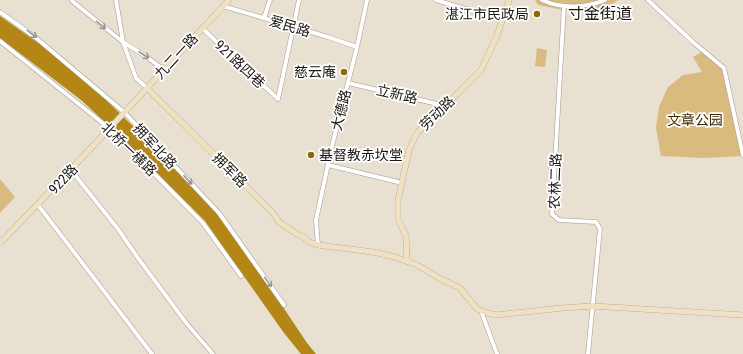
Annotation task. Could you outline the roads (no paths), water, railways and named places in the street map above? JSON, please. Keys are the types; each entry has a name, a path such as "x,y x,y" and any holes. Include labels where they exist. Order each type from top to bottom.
{"street":[{"path":"72,0 123,42 164,70"},
{"path":"116,0 123,42 136,78 147,88"},
{"name":"九二一路","path":"125,113 229,0"},
{"path":"265,18 270,0"},
{"path":"293,27 299,0"},
{"name":"大德路","path":"318,245 316,220 368,0"},
{"path":"436,0 502,20"},
{"name":"劳动路","path":"407,261 406,236 398,219 398,200 409,150 417,133 481,70 497,36 509,0"},
{"path":"542,0 564,6 580,6 605,0"},
{"path":"648,0 724,68 743,155"},
{"name":"爱民路","path":"223,6 357,47"},
{"name":"农林二路","path":"564,6 552,214 559,220 596,222 600,229 592,306"},
{"name":"拥军北路","path":"0,12 35,37 125,113 218,213 284,305"},
{"name":"921路四巷","path":"202,28 278,99 293,27"},
{"name":"北桥一横路","path":"0,41 110,129 203,223 241,276"},
{"name":"立新路","path":"348,83 446,106"},
{"name":"拥军路","path":"147,88 273,213 279,222 309,242 318,245"},
{"name":"922路","path":"0,243 125,113"},
{"path":"328,165 402,183"},
{"path":"71,170 118,229 187,324 213,354"},
{"path":"38,205 152,354"},
{"path":"318,245 373,252 407,261 460,288 477,309 496,315 592,306 743,315"},
{"path":"588,354 592,306"},
{"path":"481,311 497,354"}],"place":[{"name":"湛江市民政局","path":"537,14"},
{"name":"慈云庵","path":"344,72"},
{"name":"基督教赤坎堂","path":"311,155"}],"district":[{"name":"寸金街道","path":"600,13"}],"park label":[{"name":"文章公园","path":"695,120"}]}
